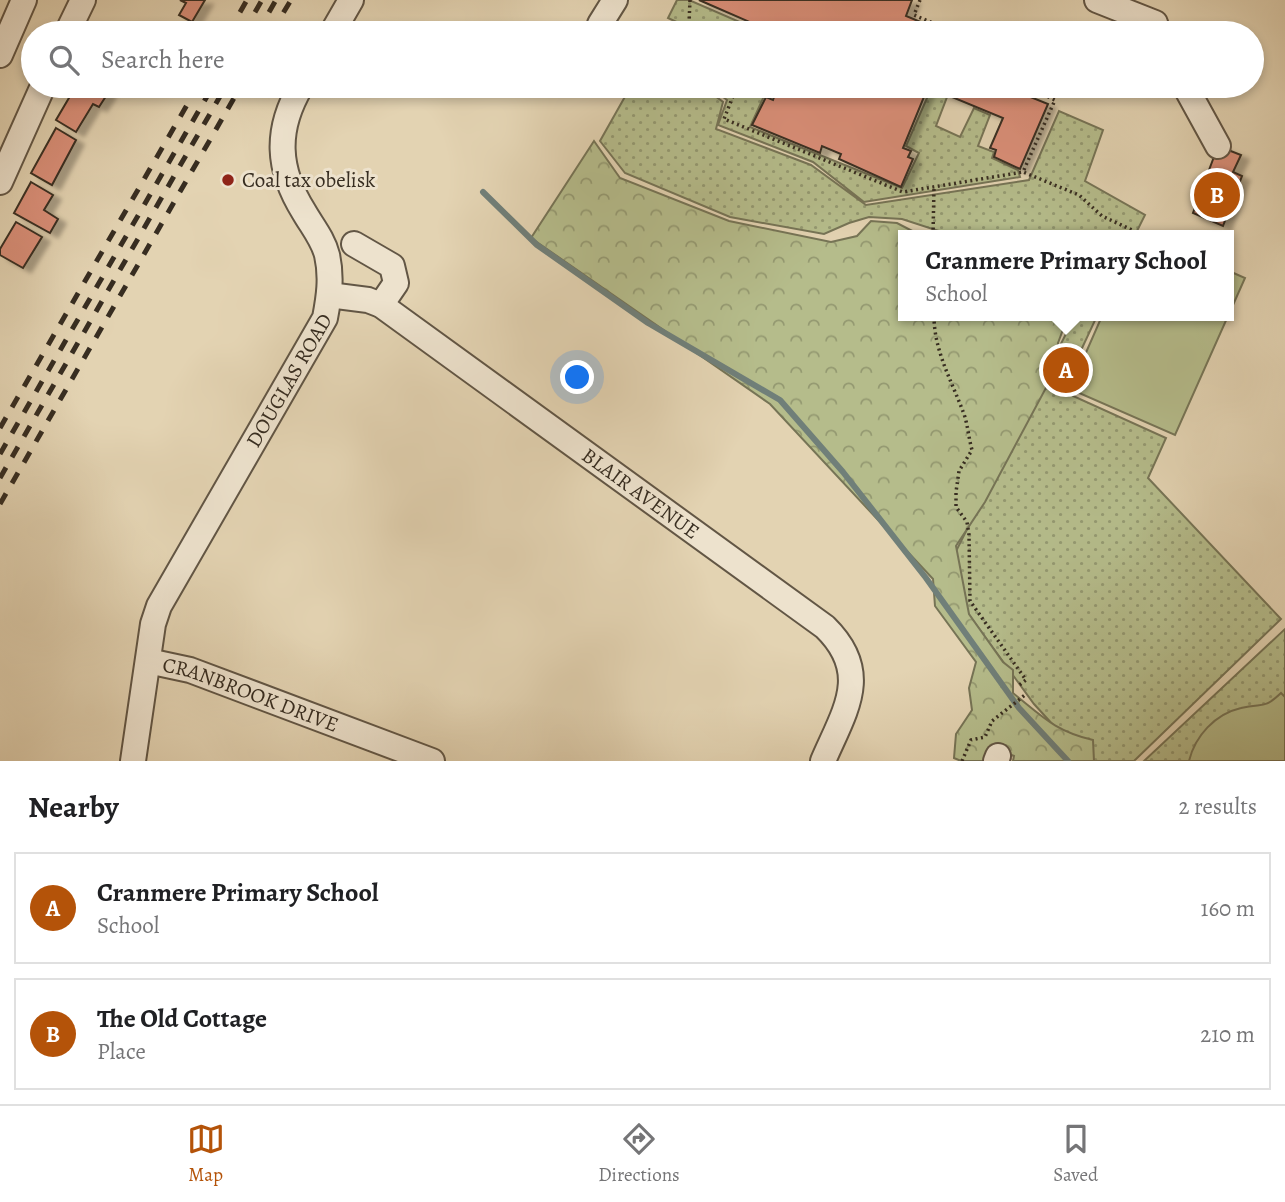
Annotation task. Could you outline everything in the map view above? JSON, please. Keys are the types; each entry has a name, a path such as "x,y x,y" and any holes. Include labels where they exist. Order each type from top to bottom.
{"street":[{"path":"0,55 24,0"},
{"path":"73,21 83,0"},
{"path":"339,21 351,0"},
{"path":"602,21 615,0"},
{"path":"1097,0 1149,21"},
{"path":"0,182 38,98"},
{"name":"DOUGLAS ROAD","path":"133,761 153,624 159,606 325,318 330,273 326,252 291,189 284,166 282,141 286,117 295,98"},
{"path":"1192,98 1218,146"},
{"path":"354,243 392,267 396,283 381,305"},
{"name":"BLAIR AVENUE","path":"329,295 368,300 381,305 814,619 838,640 848,656 853,678 847,705 823,761"},
{"name":"CRANBROOK DRIVE","path":"148,661 190,670 432,761"}],"path":[{"path":"689,21 690,0"},
{"path":"920,0 914,15 928,21"},
{"path":"732,98 724,120 903,192 1023,172 1079,195 1102,216 1132,230"},
{"path":"1023,172 1055,100 1050,98"},
{"path":"933,230 934,187"},
{"path":"934,321 934,331 965,420 972,450 958,471 956,492 956,507 967,522 969,535 970,600 1026,680 1018,686"},
{"path":"962,761 971,740 985,737 992,721 1024,697"}],"green space":[{"path":"677,0 689,0 737,21 674,21 668,18"},
{"path":"624,98 718,98 723,102 716,129 811,165 866,205 1029,180 1059,111 1103,130 1085,181 1145,215 1138,230 936,230 902,219 869,217 824,234 730,217 625,173 600,141"},
{"path":"724,98 763,98 750,127 902,188 919,153 906,146 927,98 947,98 936,126 960,137 974,108 990,115 978,146 994,152 992,158 1018,170 1020,177 864,202 813,162 718,125 727,100"},
{"path":"594,141 620,178 729,221 831,242 857,236 871,221 897,223 910,230 898,230 898,321 1066,321 1058,343 1055,371 985,502 956,546 969,614 1003,662 1013,670 1013,693 1059,728 1093,740 1094,761 1013,761 1014,756 996,749 991,761 961,761 954,758 956,734 972,710 969,688 976,662 935,606 933,579 770,404 531,238"},
{"path":"1234,273 1245,278 1234,303"},
{"path":"1072,321 1095,321 1062,391 1166,438 1148,478 1281,619 1134,761 1086,761 1034,704 953,593 950,563"},
{"path":"1100,321 1226,321 1175,435 1070,389"},
{"path":"1285,629 1285,761 1144,761"},
{"path":"1281,693 1285,697 1285,761 1189,761 1201,735 1223,715 1248,706 1266,704"}],"building":[{"path":"180,0 205,0 193,21 179,15 186,3"},
{"path":"699,0 912,0 906,16 918,21 747,21"},
{"path":"69,98 105,98 99,107 93,104 76,132 56,120"},
{"path":"766,98 923,98 903,148 911,151 908,157 913,159 901,187 839,159 841,154 822,146 820,153 752,125"},
{"path":"955,98 1033,98 1048,104 1020,169 994,157 996,150 990,148 1003,118"},
{"path":"56,128 76,140 52,185 31,173"},
{"path":"1218,146 1241,155 1233,172 1242,176 1223,226 1193,213"},
{"path":"31,182 53,195 44,210 58,219 50,233 14,213"},
{"path":"16,222 42,237 23,268 0,255 0,249"}],"waterway":[{"path":"483,192 537,245 648,323 780,400 843,472 926,578 1019,708 1068,761"}],"railway":[{"path":"235,21 247,0"},
{"path":"250,21 262,0"},
{"path":"264,21 276,0"},
{"path":"278,21 291,0"},
{"path":"0,428 191,98"},
{"path":"0,454 206,98"},
{"path":"0,478 219,98"},
{"path":"0,504 234,98"}],"place":[{"name":"Coal tax obelisk","path":"228,180"},
{"name":"The Old Cottage","path":"1217,195"},
{"name":"Cranmere Primary School","path":"1066,370"}]}
